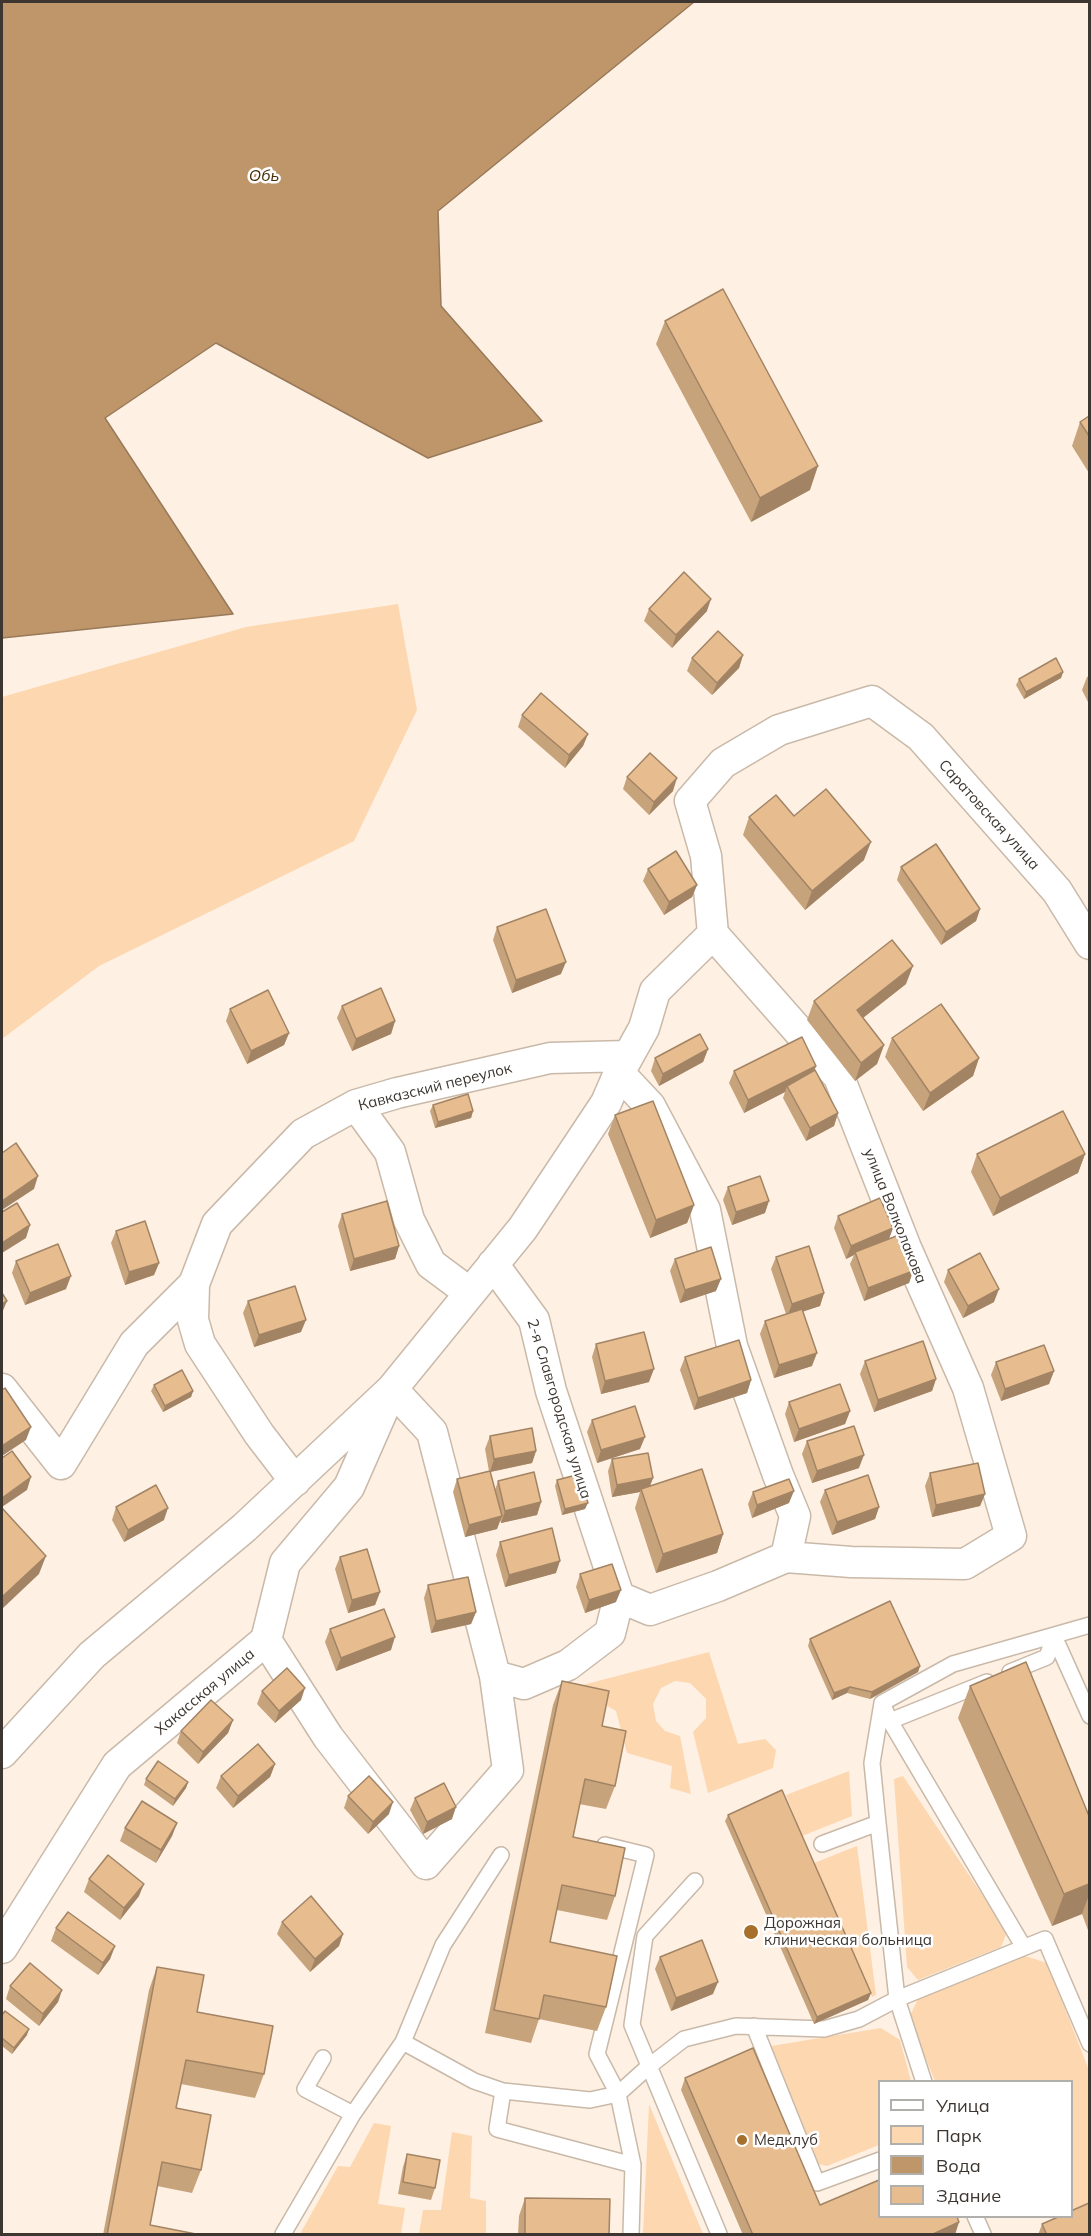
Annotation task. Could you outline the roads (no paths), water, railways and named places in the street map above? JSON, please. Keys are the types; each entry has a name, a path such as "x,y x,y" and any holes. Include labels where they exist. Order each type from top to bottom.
{"street":[{"name":"Саратовская улица","path":"713,934 706,856 690,801 723,763 779,730 872,702 921,737 1057,891 1089,944"},
{"path":"2,1753 92,1655 244,1528 392,1389 523,1228 606,1103 644,1028 655,992 713,934"},
{"name":"улица Волколакова","path":"713,934 839,1077 906,1248 968,1388 1011,1536 965,1564 851,1562 786,1557"},
{"name":"Кавказский переулок","path":"295,1481 259,1434 200,1344 193,1320 194,1284 217,1224 303,1134 356,1106 397,1093 550,1058 624,1065"},
{"path":"495,1676 524,1684 568,1665 610,1634 619,1597 650,1610 718,1586 786,1557 795,1516 732,1346 705,1210 650,1106 624,1065"},
{"path":"356,1106 390,1152 409,1220 430,1264 470,1293"},
{"name":"2-я Славгородская улица","path":"493,1264 534,1320 551,1391 619,1597"},
{"path":"2,1389 61,1464 134,1344 194,1284"},
{"path":"266,1640 328,1737 426,1864 507,1770 495,1676 432,1432 392,1389"},
{"name":"Хакасская улица","path":"2,1948 117,1766 266,1640 285,1563 350,1487 392,1389"}],"lane":[{"path":"882,1703 953,1664 1089,1625"},
{"path":"1054,1636 1089,1716"},
{"path":"890,1721 1047,1657 1054,1636"},
{"path":"882,1703 890,1721 1023,1946"},
{"path":"882,1703 872,1763 897,1999 923,2080"},
{"path":"822,1844 878,1823"},
{"path":"605,1844 646,1855 597,2054 618,2094 633,2164 631,2235"},
{"path":"283,2235 353,2114 403,2042 443,1945 501,1855"},
{"path":"695,1881 645,1936 632,2025 718,2235"},
{"path":"403,2042 474,2081 504,2091 590,2100 618,2094 684,2039 736,2026 824,2029 859,2019 897,1999 1045,1939 1089,2044"},
{"path":"754,2026 817,2183 878,2160"},
{"path":"323,2058 305,2089 353,2114"},
{"path":"504,2091 497,2129 633,2164"},
{"path":"975,2218 983,2235"}],"water":[{"name":"Обь","path":"2,2 694,2 438,211 441,306 542,421 428,458 216,343 105,418 233,614 2,638"}],"place":[{"name":"Дорожная клиническая больница","path":"751,1932"},
{"name":"Медклуб","path":"742,2140"}]}
